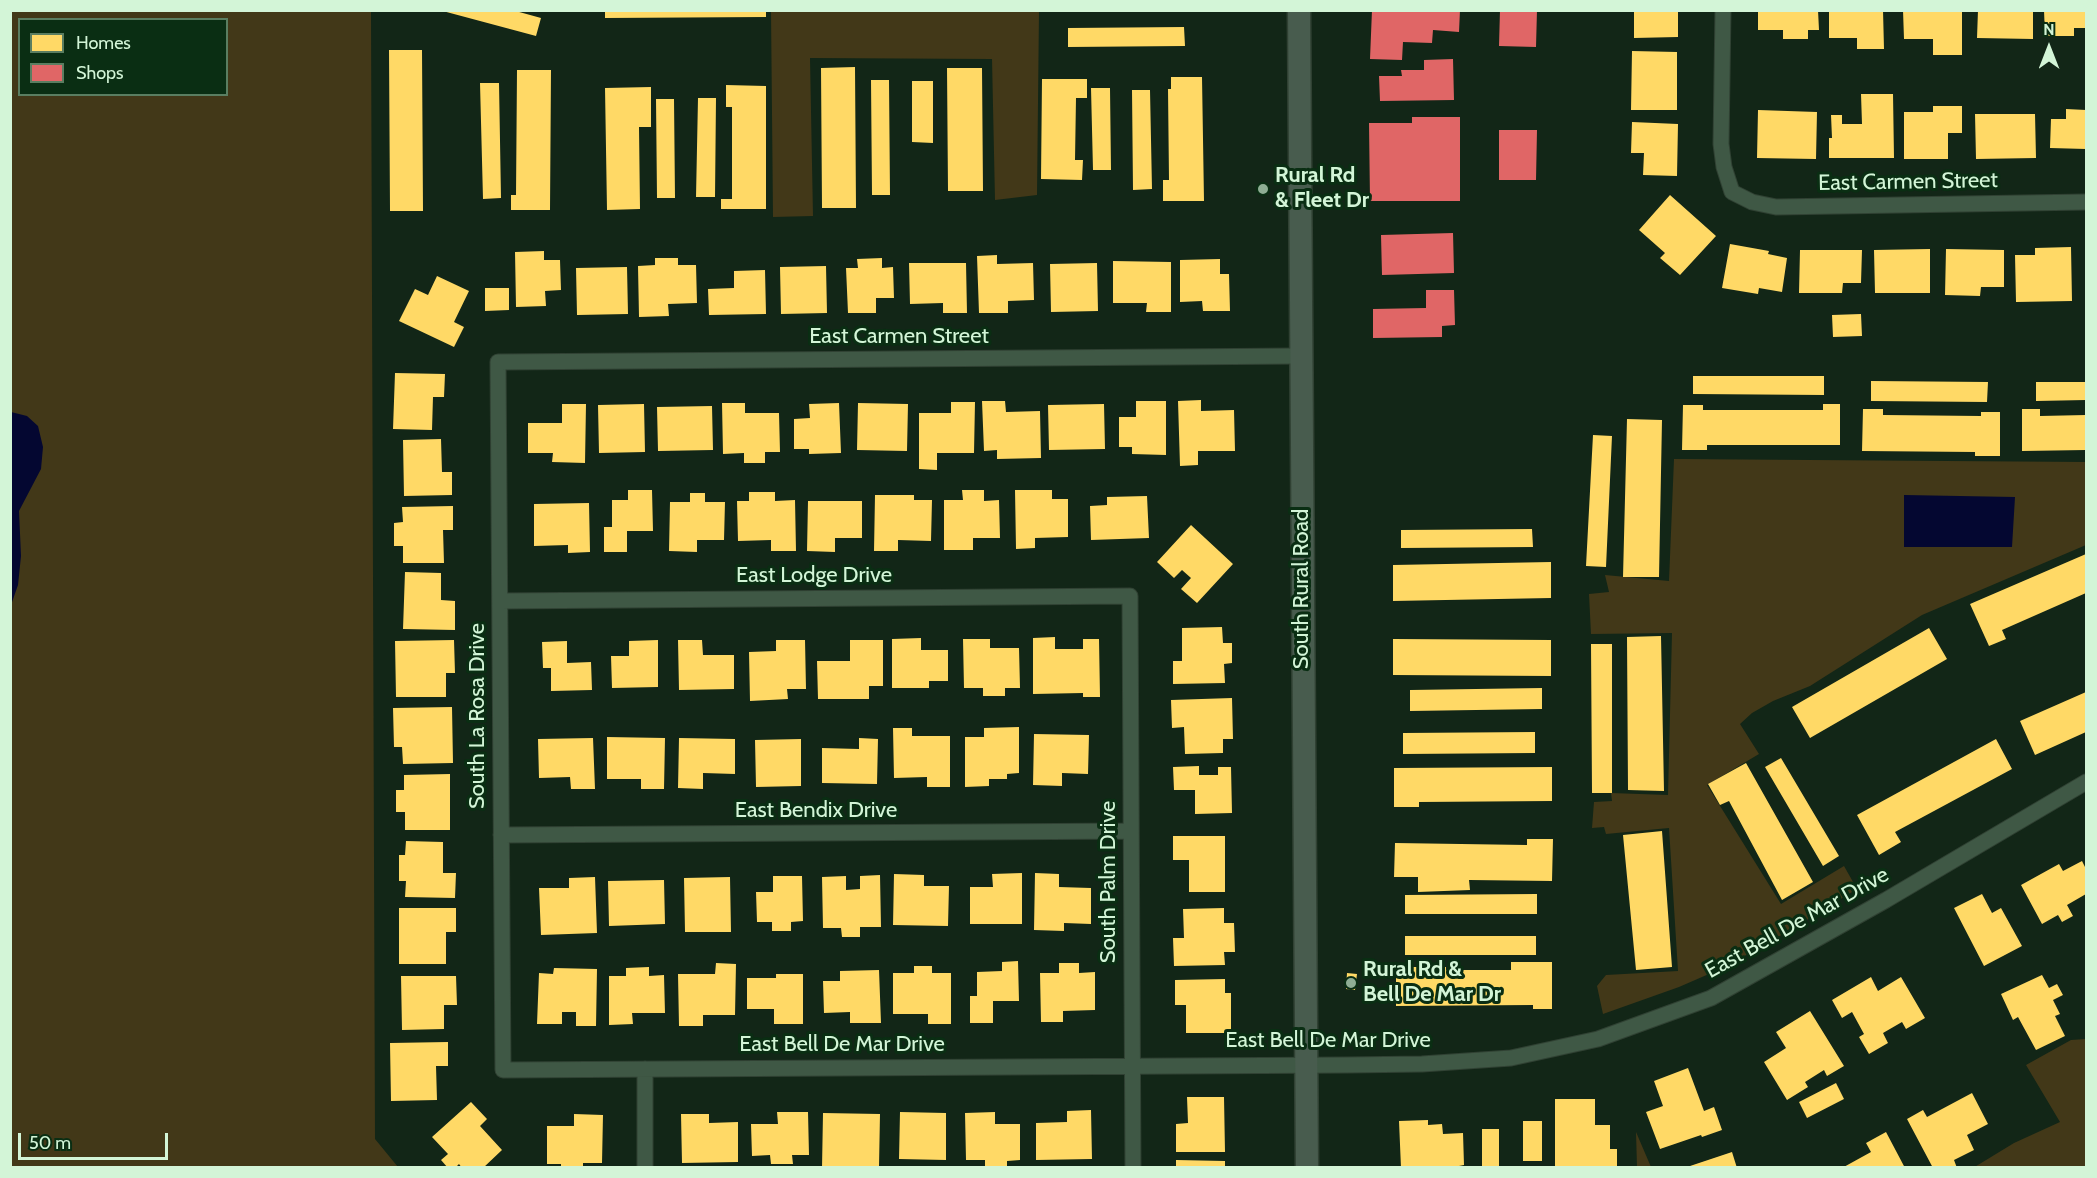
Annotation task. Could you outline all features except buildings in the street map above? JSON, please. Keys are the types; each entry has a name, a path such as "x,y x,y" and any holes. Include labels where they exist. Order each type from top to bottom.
{"main road":[{"name":"South Rural Road","path":"1299,10 1307,1167"}],"street":[{"name":"East Carmen Street","path":"1723,10 1721,144 1724,167 1732,192 1752,202 1776,207 2086,202"},
{"name":"East Carmen Street","path":"498,362 1300,356"},
{"name":"South La Rosa Drive","path":"498,362 503,1070"},
{"name":"East Lodge Drive","path":"500,601 1130,596"},
{"name":"South Palm Drive","path":"1130,596 1134,1167"},
{"name":"East Bell De Mar Drive","path":"503,1070 1422,1064 1511,1058 1598,1039 1711,998 1886,900 2086,782"},
{"name":"East Bendix Drive","path":"501,836 1131,831"},
{"path":"645,1069 645,1167"}],"shaded area":[{"path":"10,11 371,11 375,1139 398,1167 11,1167"},
{"path":"771,11 1039,11 1037,195 995,200 992,59 810,58 813,216 773,217"},
{"path":"11,412 27,416 38,426 43,447 41,469 19,511 21,556 18,585 11,605"},
{"path":"1674,459 2086,462 2086,545 1922,615 1810,686 1773,701 1752,713 1740,724 1759,754 1707,785 1781,904 1844,866 1857,889 1725,967 1679,987 1603,1014 1597,986 1606,975 1678,971 1669,828 1606,834 1604,827 1592,828 1594,802 1612,801 1611,793 1668,795 1672,633 1591,634 1589,594 1609,592 1605,575 1669,581"},
{"path":"1904,495 2015,497 2012,547 1904,547"},
{"path":"2086,1039 2086,1167 1973,1168 2014,1143 2060,1122 2026,1065 2071,1040"},
{"path":"1636,1132 1651,1167 1637,1167"}],"place":[{"name":"Rural Rd & Fleet Dr","path":"1263,189"},
{"name":"Rural Rd & Bell De Mar Dr","path":"1351,983"}]}
